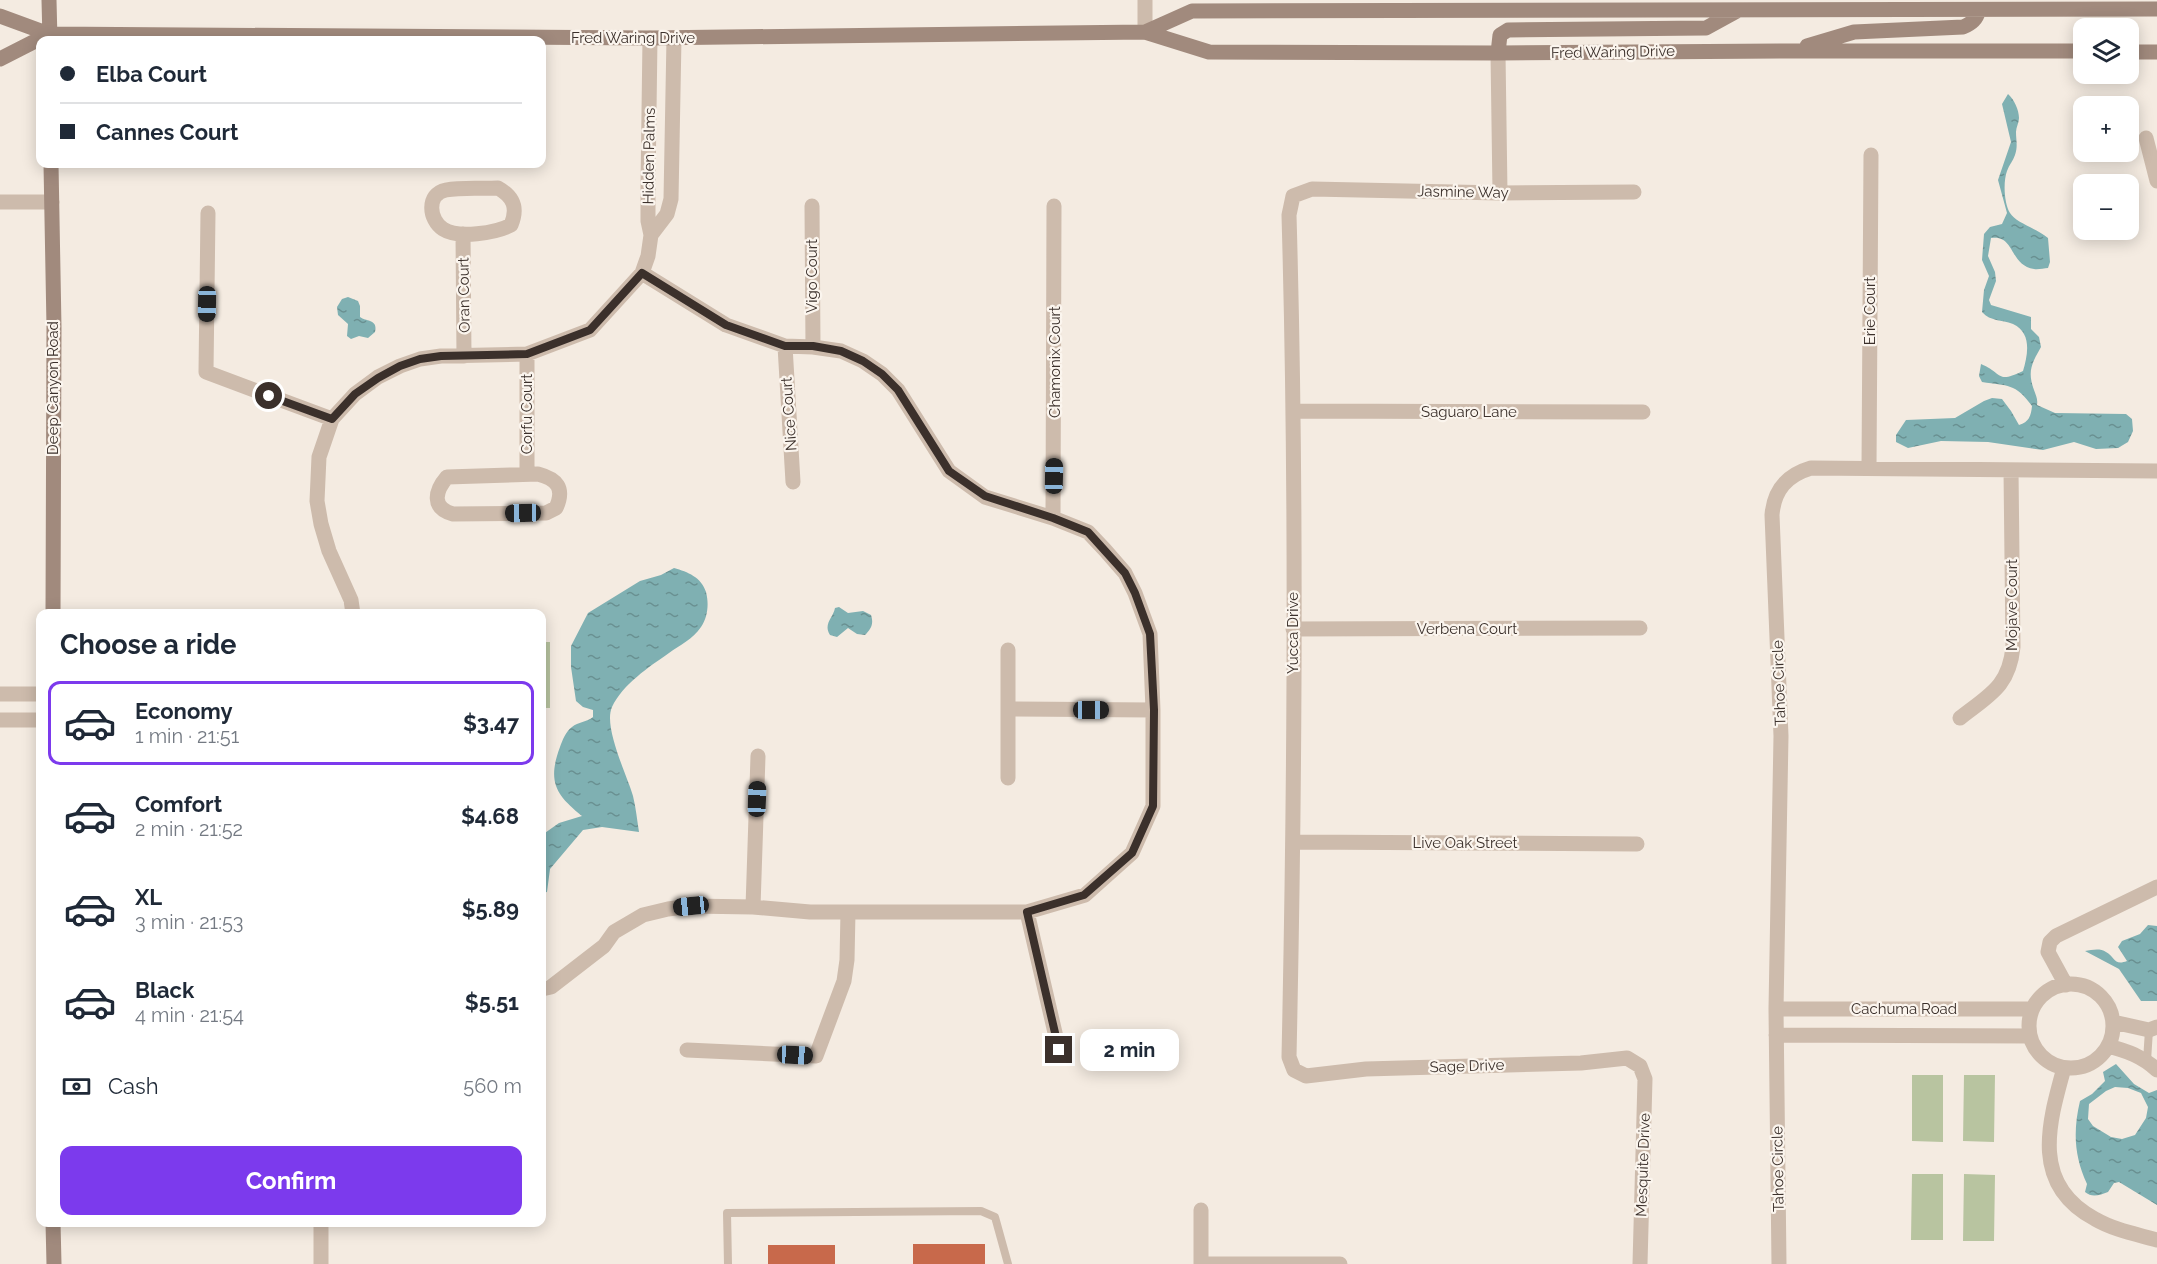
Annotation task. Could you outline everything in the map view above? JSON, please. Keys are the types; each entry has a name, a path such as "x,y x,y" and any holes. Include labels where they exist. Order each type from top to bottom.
{"main road":[{"path":"49,0 49,36"},
{"name":"Fred Waring Drive","path":"1145,32 1192,11 1740,9 1959,5 2157,9"},
{"path":"1791,51 1854,32 1963,27 1971,24 1976,18 1979,5"},
{"path":"1498,53 1500,35 1508,30 1706,28 1740,9"},
{"name":"Fred Waring Drive","path":"0,16 47,36"},
{"name":"Fred Waring Drive","path":"546,38 1145,32 1209,52 2073,51"},
{"name":"Fred Waring Drive","path":"0,59 36,43"},
{"path":"2139,51 2157,52"},
{"name":"Deep Canyon Road","path":"51,168 54,327 52,609"},
{"path":"53,1227 54,1264"}],"street":[{"path":"1145,0 1145,32"},
{"name":"Hidden Palms","path":"642,273 648,256 651,235 648,221 650,38"},
{"path":"651,235 667,214 672,199 674,38"},
{"path":"1498,53 1500,193"},
{"path":"2146,138 2157,181"},
{"name":"Erie Court","path":"1869,468 1871,155"},
{"path":"648,167 672,168"},
{"path":"498,188 514,201 514,217 511,225 501,230 463,234 455,234 435,222 431,205 436,195 445,190 498,188"},
{"name":"Jasmine Way","path":"1293,196 1312,189 1500,193 1634,192"},
{"name":"Yucca Drive","path":"1293,196 1289,215 1294,411 1293,842 1289,1057 1294,1070"},
{"path":"0,202 52,202"},
{"name":"Vigo Court","path":"812,206 813,346"},
{"name":"Chamonix Court","path":"1053,518 1054,206"},
{"path":"208,213 206,372 332,419"},
{"name":"Oran Court","path":"463,234 464,356"},
{"path":"352,609 351,600 321,524 317,501 319,457 332,419 355,394 378,378 400,366 420,359 527,354 590,330 642,273 726,325 785,346 813,346 841,351 863,361 882,374 898,390 949,471 985,496 1088,532 1125,573 1150,634 1154,710 1153,806 1132,853 1084,895 1027,912 810,912 753,907 691,906 668,909 643,915 614,932 604,946 551,987 546,988"},
{"name":"Nice Court","path":"785,346 793,482"},
{"name":"Corfu Court","path":"527,354 527,474"},
{"name":"Saguaro Lane","path":"1294,411 1643,412"},
{"name":"Tahoe Circle","path":"1779,1264 1776,1009 1780,736 1773,502 1782,485 1799,472 1811,468 2157,471"},
{"name":"Mojave Court","path":"1960,718 2004,682 2011,665 2013,647 2011,470"},
{"path":"527,474 551,477 558,485 561,497 556,508 546,513 453,514 444,512 439,506 437,496 439,486 447,477 527,474"},
{"name":"Verbena Court","path":"1293,629 1640,628"},
{"path":"1008,650 1008,778"},
{"path":"0,694 36,694"},
{"path":"1008,709 1154,710"},
{"path":"0,720 36,720"},
{"path":"753,907 758,756"},
{"name":"Live Oak Street","path":"1293,842 1637,844"},
{"path":"2066,985 2048,952 2050,942 2056,936 2157,887"},
{"path":"687,1050 816,1056 844,981 848,912"},
{"path":"1027,912 1059,1050"},
{"path":"2066,985 2083,986 2097,994 2108,1006 2113,1022 2113,1032 2101,1056 2081,1067 2064,1068 2049,1062 2042,1057 2030,1036 2032,1009 2048,991 2066,985"},
{"name":"Cachuma Road","path":"1776,1009 2032,1009"},
{"path":"2113,1022 2153,1029"},
{"name":"Cachuma Road","path":"1776,1035 2030,1036"},
{"path":"2108,1046 2129,1052 2152,1065"},
{"name":"Sage Drive","path":"1294,1070 1306,1076 1366,1069 1581,1063 1627,1058 1640,1066"},
{"name":"Mesquite Drive","path":"1640,1066 1645,1079 1640,1264"},
{"path":"2064,1068 2049,1132 2050,1166 2057,1182 2066,1196 2080,1210 2097,1221 2119,1230 2157,1239"},
{"path":"1201,1210 1201,1264 1340,1264"},
{"path":"321,1227 321,1264"}],"lane":[{"path":"2152,1065 2153,1029"},
{"path":"728,1264 727,1213 981,1211 995,1217 1008,1264"}],"green space":[{"path":"546,642 550,642 550,708 546,708"},
{"path":"1912,1075 1943,1075 1943,1142 1912,1141"},
{"path":"1964,1075 1995,1075 1994,1142 1963,1141"},
{"path":"1912,1174 1943,1174 1943,1240 1911,1240"},
{"path":"1964,1174 1995,1175 1994,1241 1963,1241"}],"water":[{"path":"2008,94 2016,105 2019,118 2016,130 2016,152 2005,181 2006,204 2013,217 2048,238 2050,262 2048,268 2036,269 2026,266 2020,262 2004,241 1991,238 1988,256 1996,281 1989,300 1991,305 2031,317 2031,329 2039,337 2041,347 2031,372 2037,405 2055,413 2126,414 2132,419 2133,431 2128,442 2118,448 2096,449 2074,442 2043,450 1988,442 1941,441 1908,448 1896,442 1896,435 1906,420 1955,418 1992,398 2002,399 2019,425 2030,416 2032,406 2016,389 1982,382 1979,376 1981,364 2004,377 2023,371 2027,351 2026,338 2019,328 2009,322 1989,317 1982,312 1984,290 1989,276 1982,260 1984,234 1990,227 2002,224 2007,213 1998,180 2011,142 2002,104"},
{"path":"348,297 358,301 360,317 375,325 375,332 368,338 359,336 351,339 347,336 348,324 338,315 337,307 342,299"},
{"path":"674,568 693,576 704,587 708,605 698,631 630,683 612,707 610,716 613,738 633,796 639,832 602,827 583,830 550,869 546,892 546,832 559,823 582,816 566,801 556,787 554,770 556,759 570,729 593,717 593,710 583,707 576,701 571,667 571,646 588,613 640,581 661,575"},
{"path":"839,607 848,613 863,611 871,615 869,631 865,635 857,634 848,628 837,637 830,635 828,624 835,608"},
{"path":"2148,925 2157,926 2157,1001 2141,1001 2119,969 2085,951 2101,950 2117,962 2127,961 2118,947 2122,941 2140,934"},
{"path":"2116,1064 2134,1084 2149,1093 2157,1090 2157,1205 2119,1182 2114,1183 2108,1192 2102,1194 2093,1195 2085,1192 2087,1184 2079,1163 2076,1143 2078,1112 2080,1101 2092,1094 2105,1081 2103,1072","holes":["2115,1087 2128,1088 2141,1093 2148,1107 2146,1118 2135,1135 2122,1139 2111,1137 2093,1126 2088,1119 2089,1104"]}],"building":[{"path":"913,1244 985,1244 985,1264 913,1264"},
{"path":"768,1245 835,1245 835,1264 768,1264"}],"route":[{"path":"269,396 332,419 355,394 378,378 400,366 420,359 441,356 527,354 590,330 642,273 726,325 785,346 813,346 841,351 863,361 882,374 898,390 949,471 985,496 1088,532 1125,573 1150,634 1154,710 1153,806 1132,853 1084,895 1027,912 1059,1050"}]}
